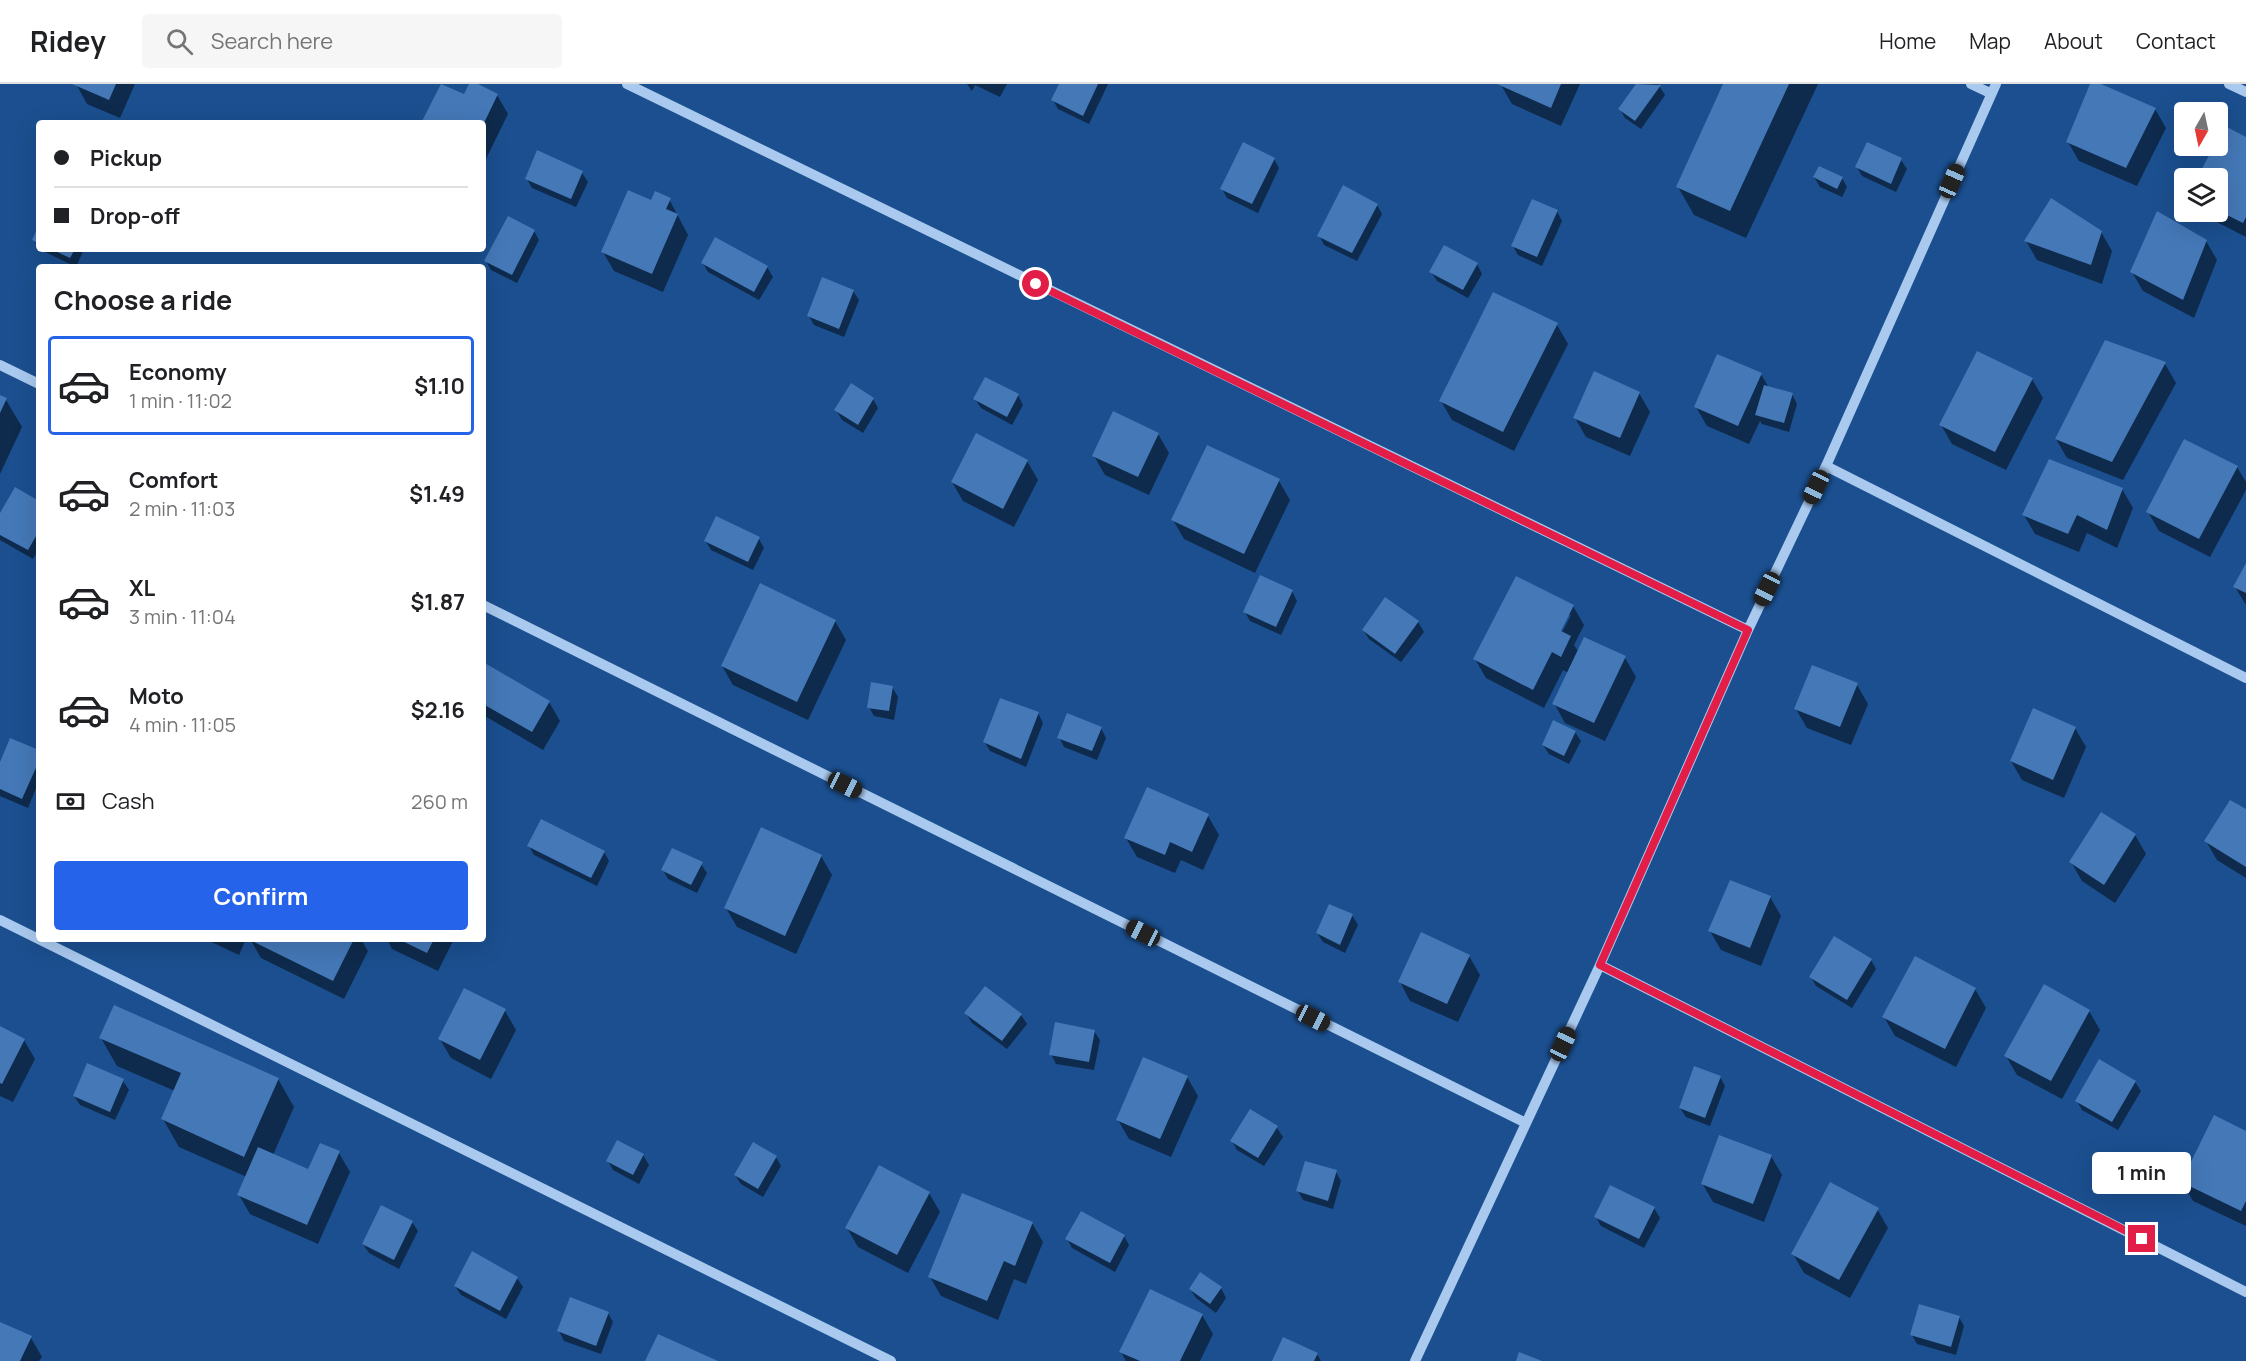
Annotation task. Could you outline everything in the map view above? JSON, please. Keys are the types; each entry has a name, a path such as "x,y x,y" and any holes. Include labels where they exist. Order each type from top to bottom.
{"street":[{"path":"627,84 1748,630"},
{"path":"1415,1361 1600,965 1748,630 1826,466 1993,89 1971,84"},
{"path":"2229,84 2246,92"},
{"path":"0,365 36,383"},
{"path":"1826,466 2246,678"},
{"path":"486,606 1526,1124"},
{"path":"0,920 36,938"},
{"path":"44,942 891,1361"},
{"path":"1600,965 2246,1292"}],"building":[{"path":"72,84 116,84 109,100"},
{"path":"441,84 464,94 469,84 478,84 498,94 485,120 423,120"},
{"path":"1059,84 1098,84 1083,116 1051,100"},
{"path":"1497,84 1561,84 1551,108"},
{"path":"1636,84 1661,85 1635,121 1618,109"},
{"path":"1723,84 1789,84 1730,211 1676,187"},
{"path":"2090,84 2101,84 2156,108 2126,168 2066,142"},
{"path":"2228,128 2246,137 2246,217 2243,223 2228,216 2228,168 2202,168 2209,156 2228,156"},
{"path":"1243,142 1275,158 1252,204 1220,189"},
{"path":"1867,142 1902,158 1891,184 1855,167"},
{"path":"537,150 583,171 571,199 525,179"},
{"path":"1819,166 1843,177 1837,189 1813,177"},
{"path":"1343,185 1378,204 1352,253 1317,236"},
{"path":"628,190 651,200 655,191 671,198 666,209 678,214 652,274 601,252"},
{"path":"2051,198 2102,231 2091,265 2024,241"},
{"path":"1532,199 1558,210 1537,257 1511,246"},
{"path":"2157,211 2207,240 2183,300 2130,272"},
{"path":"508,216 535,230 512,275 484,261"},
{"path":"715,237 768,266 754,292 701,263"},
{"path":"1444,245 1478,263 1463,290 1429,272"},
{"path":"57,252 73,252 70,258"},
{"path":"822,277 854,290 839,329 807,316"},
{"path":"1493,292 1558,323 1503,432 1439,401"},
{"path":"2105,340 2166,362 2112,462 2055,439"},
{"path":"1977,351 2033,378 1995,452 1939,425"},
{"path":"1717,354 1762,373 1738,426 1694,407"},
{"path":"1594,371 1640,392 1620,438 1573,418"},
{"path":"985,377 1019,394 1007,417 973,399"},
{"path":"851,383 874,398 858,425 834,410"},
{"path":"1764,385 1793,393 1784,423 1755,415"},
{"path":"0,395 7,398 0,413"},
{"path":"1113,411 1159,433 1138,477 1092,456"},
{"path":"976,433 1028,460 1003,509 951,482"},
{"path":"2184,439 2238,466 2199,539 2146,512"},
{"path":"1207,445 1280,479 1244,554 1171,520"},
{"path":"2049,459 2123,488 2107,530 2077,515 2068,534 2022,515"},
{"path":"15,487 36,499 36,536 28,550 0,535 0,513"},
{"path":"716,516 760,537 748,562 704,541"},
{"path":"2246,563 2246,593 2233,587"},
{"path":"1260,575 1293,590 1276,627 1243,612"},
{"path":"1516,576 1574,605 1561,631 1571,636 1561,657 1552,652 1533,690 1473,659"},
{"path":"760,583 836,620 797,702 721,666"},
{"path":"1385,597 1419,621 1395,654 1362,630"},
{"path":"1584,637 1626,656 1594,723 1552,704"},
{"path":"486,664 550,701 532,732 486,706"},
{"path":"1812,665 1858,683 1840,727 1794,709"},
{"path":"871,682 893,686 889,711 867,708"},
{"path":"1000,698 1039,712 1021,759 983,742"},
{"path":"2033,708 2076,727 2053,780 2010,761"},
{"path":"1067,713 1102,727 1092,751 1057,738"},
{"path":"1553,720 1576,731 1564,756 1542,745"},
{"path":"10,738 36,749 36,768 22,799 0,789 0,762"},
{"path":"1147,787 1209,814 1192,852 1170,842 1165,855 1124,838"},
{"path":"2230,800 2246,809 2246,867 2204,841"},
{"path":"2101,812 2136,834 2104,885 2069,862"},
{"path":"541,819 605,851 591,878 527,846"},
{"path":"761,827 822,855 785,936 724,908"},
{"path":"672,848 703,862 691,885 661,870"},
{"path":"1730,880 1771,896 1750,948 1708,931"},
{"path":"1329,904 1353,914 1340,945 1316,933"},
{"path":"1421,932 1470,955 1447,1004 1398,982"},
{"path":"1834,936 1872,959 1847,1000 1809,977"},
{"path":"254,942 352,942 333,981"},
{"path":"404,942 432,942 427,953"},
{"path":"1915,956 1976,988 1945,1049 1882,1017"},
{"path":"2044,984 2090,1010 2051,1081 2004,1056"},
{"path":"985,986 1022,1014 1002,1041 964,1013"},
{"path":"464,988 506,1009 480,1060 438,1039"},
{"path":"114,1005 279,1078 244,1157 161,1119 181,1073 99,1038"},
{"path":"1055,1022 1095,1030 1089,1062 1049,1055"},
{"path":"0,1026 25,1039 2,1084 0,1083"},
{"path":"1143,1057 1188,1076 1160,1139 1116,1120"},
{"path":"2099,1059 2136,1081 2112,1122 2075,1101"},
{"path":"87,1063 124,1079 110,1112 73,1096"},
{"path":"1694,1066 1721,1076 1705,1118 1679,1108"},
{"path":"1250,1109 1278,1126 1258,1158 1230,1141"},
{"path":"2214,1115 2246,1131 2246,1201 2241,1211 2181,1182"},
{"path":"1719,1135 1772,1155 1753,1204 1701,1184"},
{"path":"617,1140 644,1154 633,1175 606,1161"},
{"path":"753,1142 777,1156 758,1189 734,1175"},
{"path":"320,1143 340,1151 307,1225 237,1195 258,1147 308,1169"},
{"path":"1305,1161 1337,1170 1328,1201 1296,1191"},
{"path":"879,1165 930,1192 897,1255 845,1228"},
{"path":"1830,1182 1879,1208 1839,1280 1791,1254"},
{"path":"1610,1185 1655,1207 1639,1239 1594,1217"},
{"path":"962,1193 1033,1222 1015,1266 1004,1261 987,1301 928,1277"},
{"path":"381,1205 413,1221 394,1260 362,1244"},
{"path":"1081,1211 1125,1235 1110,1263 1065,1239"},
{"path":"472,1251 518,1277 500,1311 454,1286"},
{"path":"1200,1272 1222,1287 1210,1304 1189,1289"},
{"path":"1150,1289 1203,1314 1180,1361 1140,1361 1119,1352"},
{"path":"570,1297 609,1312 596,1346 557,1331"},
{"path":"1919,1304 1960,1316 1951,1347 1910,1335"},
{"path":"0,1322 32,1336 20,1361 0,1361"},
{"path":"658,1334 718,1361 645,1361"},
{"path":"1283,1337 1318,1353 1314,1361 1272,1361"},
{"path":"1519,1352 1542,1361 1516,1361"}],"route":[{"path":"1036,284 1748,630 1600,965 2142,1239"}]}
